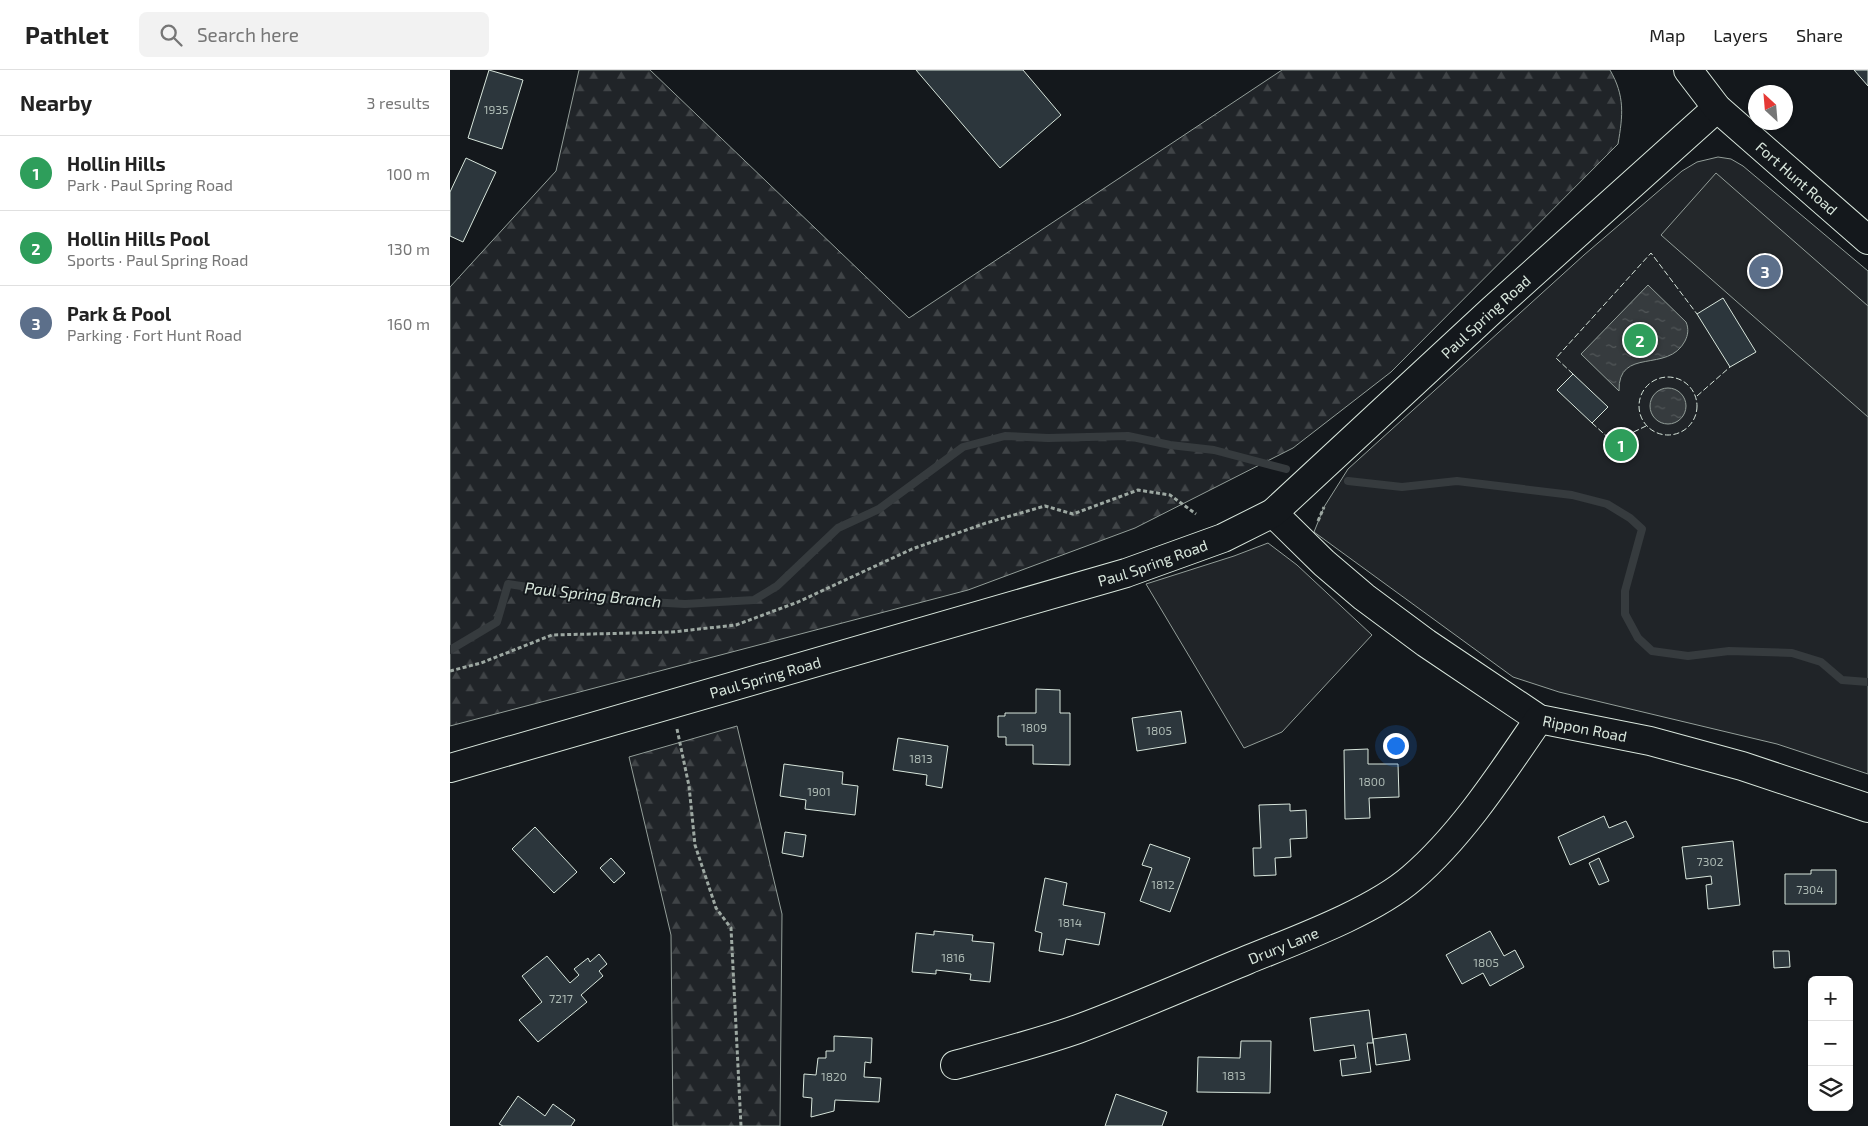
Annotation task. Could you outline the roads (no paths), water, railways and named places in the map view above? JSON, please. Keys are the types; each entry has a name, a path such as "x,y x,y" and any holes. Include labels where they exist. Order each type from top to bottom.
{"street":[{"name":"Fort Hunt Road","path":"1688,70 1718,108 1868,240"},
{"name":"Paul Spring Road","path":"450,768 1126,573 1223,538 1273,513 1491,311 1718,108"},
{"name":"Rippon Road","path":"1273,513 1324,563 1364,597 1426,643 1539,719 1650,741 1733,763 1868,808"},
{"name":"Drury Lane","path":"955,1065 1078,1029 1304,937 1376,902 1411,879 1438,852 1498,778 1539,719"}],"water":[{"path":"1648,285 1686,322 1687,336 1677,351 1667,356 1635,364 1626,369 1621,377 1619,391 1581,354"},
{"path":"1668,388 1680,394 1686,406 1680,418 1668,424 1656,418 1650,406 1656,394"}],"waterway":[{"name":"Paul Spring Branch","path":"450,650 497,622 508,584 612,600 685,604 754,600 777,586 838,528 879,509 963,447 1005,436 1048,438 1128,436 1170,445 1214,450 1286,469"},
{"name":"Paul Spring Branch","path":"1348,481 1402,487 1457,481 1572,495 1607,504 1630,518 1642,529 1625,591 1625,614 1638,638 1652,651 1688,656 1729,651 1792,653 1821,662 1842,680 1868,682"}],"place":[{"name":"Park & Pool","path":"1765,271"},
{"name":"Hollin Hills Pool","path":"1640,340"},
{"name":"Hollin Hills","path":"1621,445"}]}
